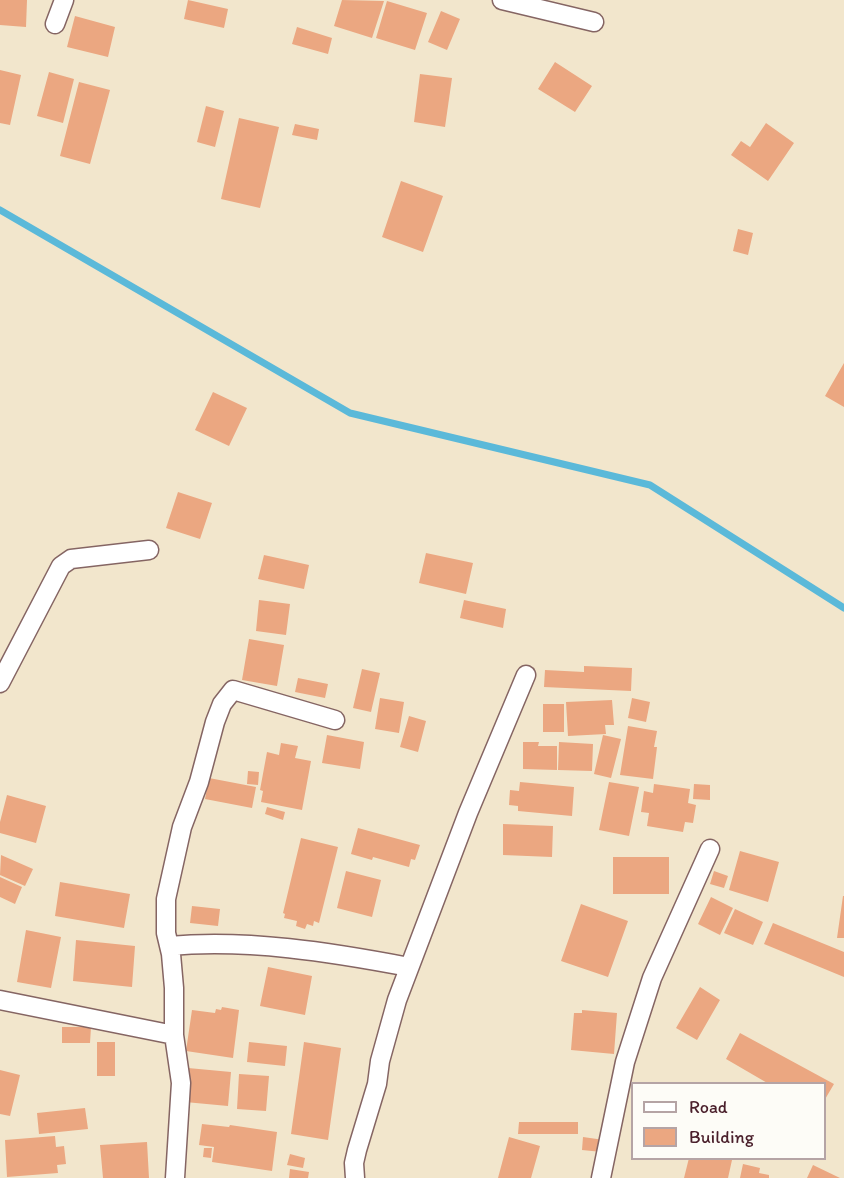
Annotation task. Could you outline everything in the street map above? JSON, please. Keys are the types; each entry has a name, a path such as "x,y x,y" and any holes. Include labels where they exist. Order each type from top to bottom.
{"street":[{"path":"55,24 64,0"},
{"path":"502,0 594,22"},
{"path":"0,683 61,566 71,559 149,550"},
{"path":"355,1178 354,1163 377,1084 380,1061 409,968 468,813 526,675"},
{"path":"175,1178 181,1083 174,1035 174,988 166,933 166,899 182,827 199,782 215,722 230,692 238,690 335,720"},
{"path":"601,1178 625,1062 652,978 710,849"},
{"path":"169,946 205,943 267,947 347,956 409,968"},
{"path":"0,1000 174,1035"}],"building":[{"path":"0,0 27,0 26,27 0,25"},
{"path":"188,0 228,9 224,28 184,19"},
{"path":"342,0 384,1 372,38 334,26"},
{"path":"387,1 427,13 415,50 376,38"},
{"path":"441,11 460,19 447,50 428,42"},
{"path":"75,16 115,27 108,57 67,47"},
{"path":"297,27 332,38 328,54 292,44"},
{"path":"555,62 592,86 575,112 538,89"},
{"path":"0,70 21,75 10,125 0,123"},
{"path":"49,72 74,79 63,123 37,116"},
{"path":"420,74 452,78 445,127 414,122"},
{"path":"79,82 110,90 90,164 60,156"},
{"path":"206,106 224,111 215,147 197,142"},
{"path":"239,118 279,127 260,208 221,199"},
{"path":"766,123 794,143 768,181 731,155 741,141 750,147"},
{"path":"295,124 319,129 317,140 292,135"},
{"path":"401,181 443,196 423,252 382,237"},
{"path":"738,229 753,233 748,255 733,251"},
{"path":"844,363 844,407 825,396"},
{"path":"213,392 247,408 229,446 195,430"},
{"path":"178,492 212,503 200,539 166,528"},
{"path":"426,553 473,563 466,594 419,583"},
{"path":"264,555 309,565 304,589 258,579"},
{"path":"259,600 290,604 286,635 256,631"},
{"path":"464,600 506,609 503,628 460,618"},
{"path":"249,639 284,645 277,686 242,680"},
{"path":"584,666 632,668 631,691 544,687 545,670 584,672"},
{"path":"362,669 380,673 371,712 353,708"},
{"path":"298,678 328,684 325,698 295,692"},
{"path":"380,698 404,702 399,733 375,729"},
{"path":"632,698 650,702 646,722 628,718"},
{"path":"612,700 614,725 605,725 606,734 568,736 566,702"},
{"path":"543,704 564,704 564,732 543,732"},
{"path":"409,716 426,721 418,752 400,747"},
{"path":"628,726 657,731 653,779 620,775"},
{"path":"327,735 364,742 360,769 322,763"},
{"path":"603,735 621,739 611,778 594,774"},
{"path":"523,742 539,742 538,746 557,746 557,770 523,769"},
{"path":"559,742 593,744 592,771 558,770"},
{"path":"281,743 298,746 295,758 311,761 302,810 261,802 263,791 260,790 267,752 279,755"},
{"path":"248,771 259,772 258,785 247,784"},
{"path":"209,778 256,787 252,808 205,799"},
{"path":"520,782 574,787 572,816 518,811 518,806 509,805 510,790 519,791"},
{"path":"609,782 639,787 629,836 599,830"},
{"path":"654,784 690,789 688,803 696,805 693,823 685,822 683,832 647,826 649,813 641,812 644,791 653,793"},
{"path":"694,784 710,785 710,800 693,799"},
{"path":"7,795 46,806 36,843 0,833 0,822"},
{"path":"267,807 285,812 283,820 265,814"},
{"path":"503,824 553,826 552,857 503,855"},
{"path":"358,828 420,845 415,860 411,859 409,867 373,857 372,860 351,854"},
{"path":"301,838 338,847 319,923 314,921 313,926 307,924 305,929 296,926 297,921 284,918 283,913"},
{"path":"740,851 779,862 768,902 729,890"},
{"path":"1,855 33,869 25,886 0,875"},
{"path":"613,857 669,857 669,894 613,894"},
{"path":"346,871 381,880 372,917 337,908"},
{"path":"714,871 728,876 724,888 710,884"},
{"path":"0,877 22,887 15,904 0,897"},
{"path":"60,882 130,894 124,928 55,916"},
{"path":"843,896 844,938 837,938"},
{"path":"711,897 733,908 720,935 698,924"},
{"path":"581,904 628,921 608,977 561,961"},
{"path":"192,906 220,909 218,926 190,923"},
{"path":"735,909 763,922 753,945 724,933"},
{"path":"773,923 844,952 844,977 764,944"},
{"path":"26,930 61,937 51,988 17,982"},
{"path":"76,940 135,946 132,987 73,981"},
{"path":"268,967 312,976 305,1015 260,1006"},
{"path":"700,987 720,1000 697,1040 676,1028"},
{"path":"222,1007 239,1010 233,1058 186,1051 192,1010 215,1013 216,1009 221,1010"},
{"path":"582,1010 617,1013 614,1054 571,1050 574,1013 582,1013"},
{"path":"62,1027 91,1027 90,1043 62,1043"},
{"path":"740,1033 834,1084 826,1098 826,1082 766,1082 726,1059"},
{"path":"97,1042 115,1042 115,1076 97,1076"},
{"path":"249,1042 287,1046 285,1066 247,1062"},
{"path":"304,1042 341,1048 328,1140 291,1134"},
{"path":"188,1068 231,1072 228,1106 185,1102"},
{"path":"0,1070 20,1075 10,1116 0,1114"},
{"path":"239,1074 269,1076 266,1111 237,1109"},
{"path":"85,1108 88,1129 39,1134 37,1113"},
{"path":"519,1122 578,1122 578,1134 518,1134"},
{"path":"202,1124 229,1127 230,1125 277,1132 272,1171 212,1162 214,1147 199,1145"},
{"path":"55,1136 56,1147 64,1146 66,1164 57,1165 58,1173 7,1177 5,1140"},
{"path":"509,1137 540,1146 531,1178 498,1178"},
{"path":"583,1137 604,1140 602,1152 582,1150"},
{"path":"147,1142 149,1178 103,1178 100,1145"},
{"path":"204,1148 212,1148 211,1158 203,1157"},
{"path":"290,1154 305,1158 303,1168 287,1165"},
{"path":"688,1160 732,1160 728,1178 684,1178"},
{"path":"743,1164 760,1168 759,1173 769,1175 769,1178 740,1178"},
{"path":"813,1165 840,1178 807,1178"},
{"path":"290,1169 309,1172 308,1178 289,1178"}],"waterway":[{"path":"0,210 350,413 650,485 844,608"}]}
